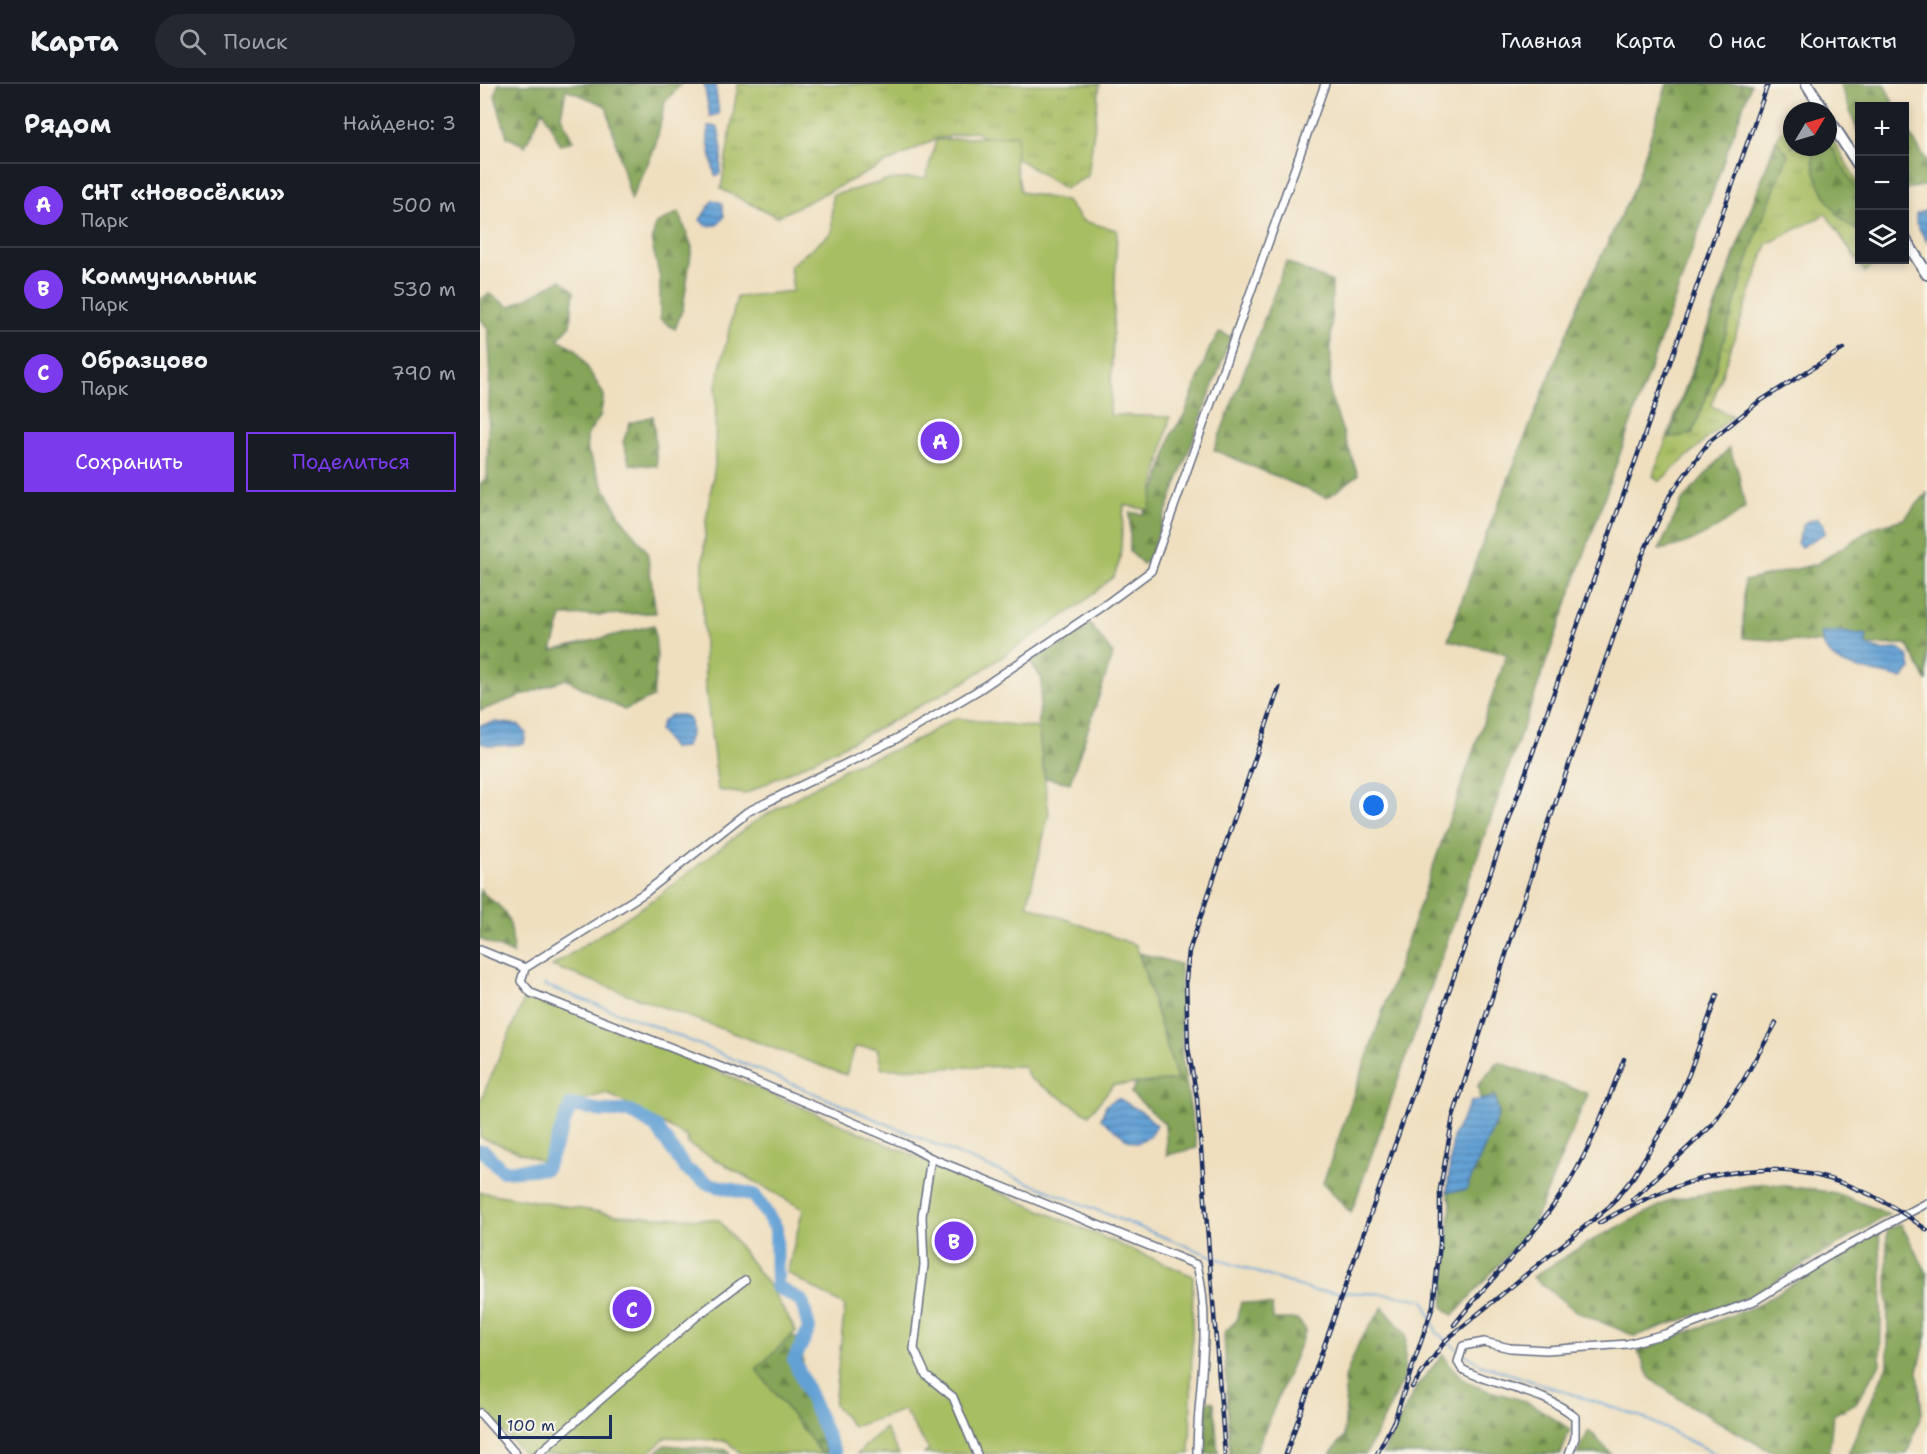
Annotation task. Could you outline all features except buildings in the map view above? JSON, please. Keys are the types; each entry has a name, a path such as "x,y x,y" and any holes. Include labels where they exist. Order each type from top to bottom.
{"highway":[{"path":"1807,84 1818,102"},
{"path":"1837,132 1855,159"},
{"path":"1909,245 1927,274"}],"street":[{"path":"1197,1454 1203,1383 1202,1282 1197,1266 932,1158 905,1144 731,1071 531,993 521,981 525,968 646,892 747,812 896,739 977,691 1105,605 1151,571 1325,84"},
{"path":"480,950 525,968"},
{"path":"932,1158 922,1215 924,1265 914,1348 926,1375 953,1397 977,1454"},
{"path":"1569,1454 1575,1438 1575,1417 1568,1411 1522,1390 1462,1369 1458,1362 1463,1346 1484,1342 1510,1348 1547,1350 1628,1344 1665,1334 1754,1301 1828,1256 1927,1203"},
{"path":"538,1454 696,1317 745,1281"},
{"path":"480,1413 516,1454"}],"green space":[{"path":"498,84 681,84 665,102 655,148 631,199 606,106 566,89 561,116 573,141 560,145 543,110 525,146 507,137 495,96"},
{"path":"738,84 1100,84 1088,176 1065,189 974,131 933,140 777,217 721,189"},
{"path":"1667,84 1751,84 1351,1213 1323,1183 1507,654 1448,640 1476,560 1580,300 1635,186"},
{"path":"1840,84 1884,84 1893,102 1855,102 1855,124"},
{"path":"1783,130 1783,156 1837,156 1837,147 1855,178 1855,257 1826,214 1767,244 1711,406 1732,416 1659,482 1653,476 1776,140"},
{"path":"1909,133 1927,161 1927,185 1909,188"},
{"path":"1017,135 1015,163 1021,192 1066,201 1083,221 1117,230 1110,415 1170,417 1149,510 1124,505 1120,560 1114,576 1080,605 964,682 875,730 745,794 718,790 705,683 702,580 706,520 715,465 716,385 737,297 793,291 790,266 832,232 832,195 894,179 926,178 936,140"},
{"path":"1776,140 1783,149 1783,156 1788,156 1751,249 1710,387 1692,434 1669,438"},
{"path":"1812,156 1837,156 1855,188 1855,229 1841,218 1826,197"},
{"path":"679,212 692,247 683,308 675,329 660,319 660,278 652,244 655,225"},
{"path":"1286,262 1332,282 1330,395 1358,475 1327,498 1214,450"},
{"path":"1860,264 1874,264 1865,272"},
{"path":"561,280 574,291 570,326 558,339 577,350 604,395 600,417 587,435 587,450 623,521 647,551 656,613 562,616 552,651 654,625 657,656 653,697 624,710 566,679 480,711 480,484 487,477 490,360 488,329 480,318 480,300 489,294 510,307"},
{"path":"1220,332 1231,337 1149,558 1143,564 1130,552 1130,512 1143,514 1158,483 1172,433 1185,414 1210,347"},
{"path":"653,416 657,466 630,464 623,442 630,423"},
{"path":"1729,448 1738,471 1745,508 1705,535 1671,548 1659,550 1682,501"},
{"path":"1927,493 1927,682 1907,644 1865,645 1867,635 1822,633 1822,643 1743,638 1744,581 1817,564 1874,527 1904,519"},
{"path":"1089,623 1113,654 1070,783 1045,778 1038,728 1042,679 1030,662"},
{"path":"955,718 1038,728 1049,814 1027,905 1136,945 1177,1080 1113,1085 1089,1115 1029,1078 1024,1066 882,1069 877,1048 855,1047 846,1075 552,966 653,900 754,822 850,766 907,745"},
{"path":"480,889 507,915 511,928 513,954 480,939"},
{"path":"1139,953 1180,964 1182,1059 1197,1148 1167,1155 1165,1124 1131,1093 1137,1083 1177,1079"},
{"path":"527,993 722,1073 1193,1276 1190,1454 924,1454 929,1450 904,1410 853,1427 834,1404 845,1306 787,1273 803,1209 688,1144 687,1137 607,1093 575,1102 547,1163 480,1137 480,1102"},
{"path":"1498,1062 1588,1094 1532,1227 1453,1316 1443,1307 1451,1202 1447,1192 1466,1190 1499,1114 1495,1097 1481,1100 1478,1085"},
{"path":"1765,1183 1836,1193 1889,1214 1749,1297 1635,1336 1577,1312 1533,1277 1589,1242 1671,1200"},
{"path":"480,1192 618,1215 719,1220 770,1287 796,1331 756,1369 822,1454 741,1454 727,1441 667,1437 647,1454 524,1454 480,1406"},
{"path":"1901,1224 1927,1273 1927,1334 1918,1371 1922,1413 1907,1454 1848,1454 1888,1363 1887,1229"},
{"path":"1879,1232 1882,1279 1880,1364 1856,1403 1833,1415 1829,1454 1775,1454 1684,1402 1650,1378 1638,1351 1756,1306"},
{"path":"1241,1302 1272,1306 1273,1319 1297,1319 1306,1330 1255,1454 1230,1454 1224,1333 1236,1321"},
{"path":"1383,1307 1406,1335 1404,1379 1366,1454 1330,1454 1344,1437 1346,1404 1344,1380 1359,1342"},
{"path":"792,1335 802,1343 803,1367 826,1454 822,1454 756,1369"},
{"path":"1443,1354 1451,1367 1469,1383 1532,1405 1570,1429 1561,1454 1382,1454 1416,1388"},
{"path":"1207,1401 1214,1402 1218,1454 1204,1454"},
{"path":"885,1428 899,1454 857,1454"},
{"path":"1589,1430 1611,1454 1577,1454"},
{"path":"665,1445 726,1450 730,1454 654,1454"}],"water":[{"path":"704,84 715,84 719,114 710,116"},
{"path":"708,126 718,127 722,150 720,174 715,176 708,142"},
{"path":"713,200 722,203 724,217 717,225 706,226 700,220"},
{"path":"1927,210 1927,242 1916,223 1916,214"},
{"path":"1817,518 1824,525 1825,533 1801,547 1797,543 1804,523"},
{"path":"1840,632 1867,635 1865,645 1884,651 1898,648 1908,656 1911,669 1902,679 1841,663 1831,656 1824,646 1821,633"},
{"path":"671,715 683,715 690,720 691,731 686,747 672,748 659,730 662,722"},
{"path":"496,722 519,725 526,733 524,744 492,746 480,743 480,725"},
{"path":"1495,1097 1499,1114 1466,1190 1447,1192 1453,1136 1471,1102"},
{"path":"1118,1098 1145,1114 1156,1125 1150,1136 1137,1143 1128,1140 1101,1119 1106,1105"}],"waterway":[{"path":"544,985 662,1029 984,1165 1229,1263 1314,1291 1386,1294 1424,1300 1437,1333 1457,1349"},
{"path":"480,1151 484,1151 503,1171 546,1168 571,1105 602,1111 630,1111 657,1128 686,1169 709,1184 754,1195 776,1228 777,1287 802,1301 809,1329 794,1360 835,1454"},
{"path":"1465,1354 1480,1364 1642,1417 1716,1454"}],"railway":[{"path":"1286,1454 1768,84"},
{"path":"1393,1424 1433,1306 1440,1244 1440,1189 1453,1117 1548,825 1641,558 1670,495 1709,442 1757,403 1843,349"},
{"path":"1225,1454 1197,1098 1188,1048 1186,980 1189,951 1279,688"},
{"path":"1412,1387 1446,1340 1610,1206 1634,1176 1669,1118 1689,1074 1717,995"},
{"path":"1632,1200 1711,1126 1743,1081 1776,1023"},
{"path":"1454,1325 1537,1228 1572,1178 1597,1128 1624,1059"},
{"path":"1599,1223 1642,1201 1683,1184 1724,1174 1765,1170 1805,1173 1846,1184 1886,1203 1927,1230"},
{"path":"1377,1454 1396,1417"}],"place":[{"name":"СНТ «Новосёлки»","path":"940,441"},
{"name":"Коммунальник","path":"954,1241"},
{"name":"Образцово","path":"632,1309"}]}
